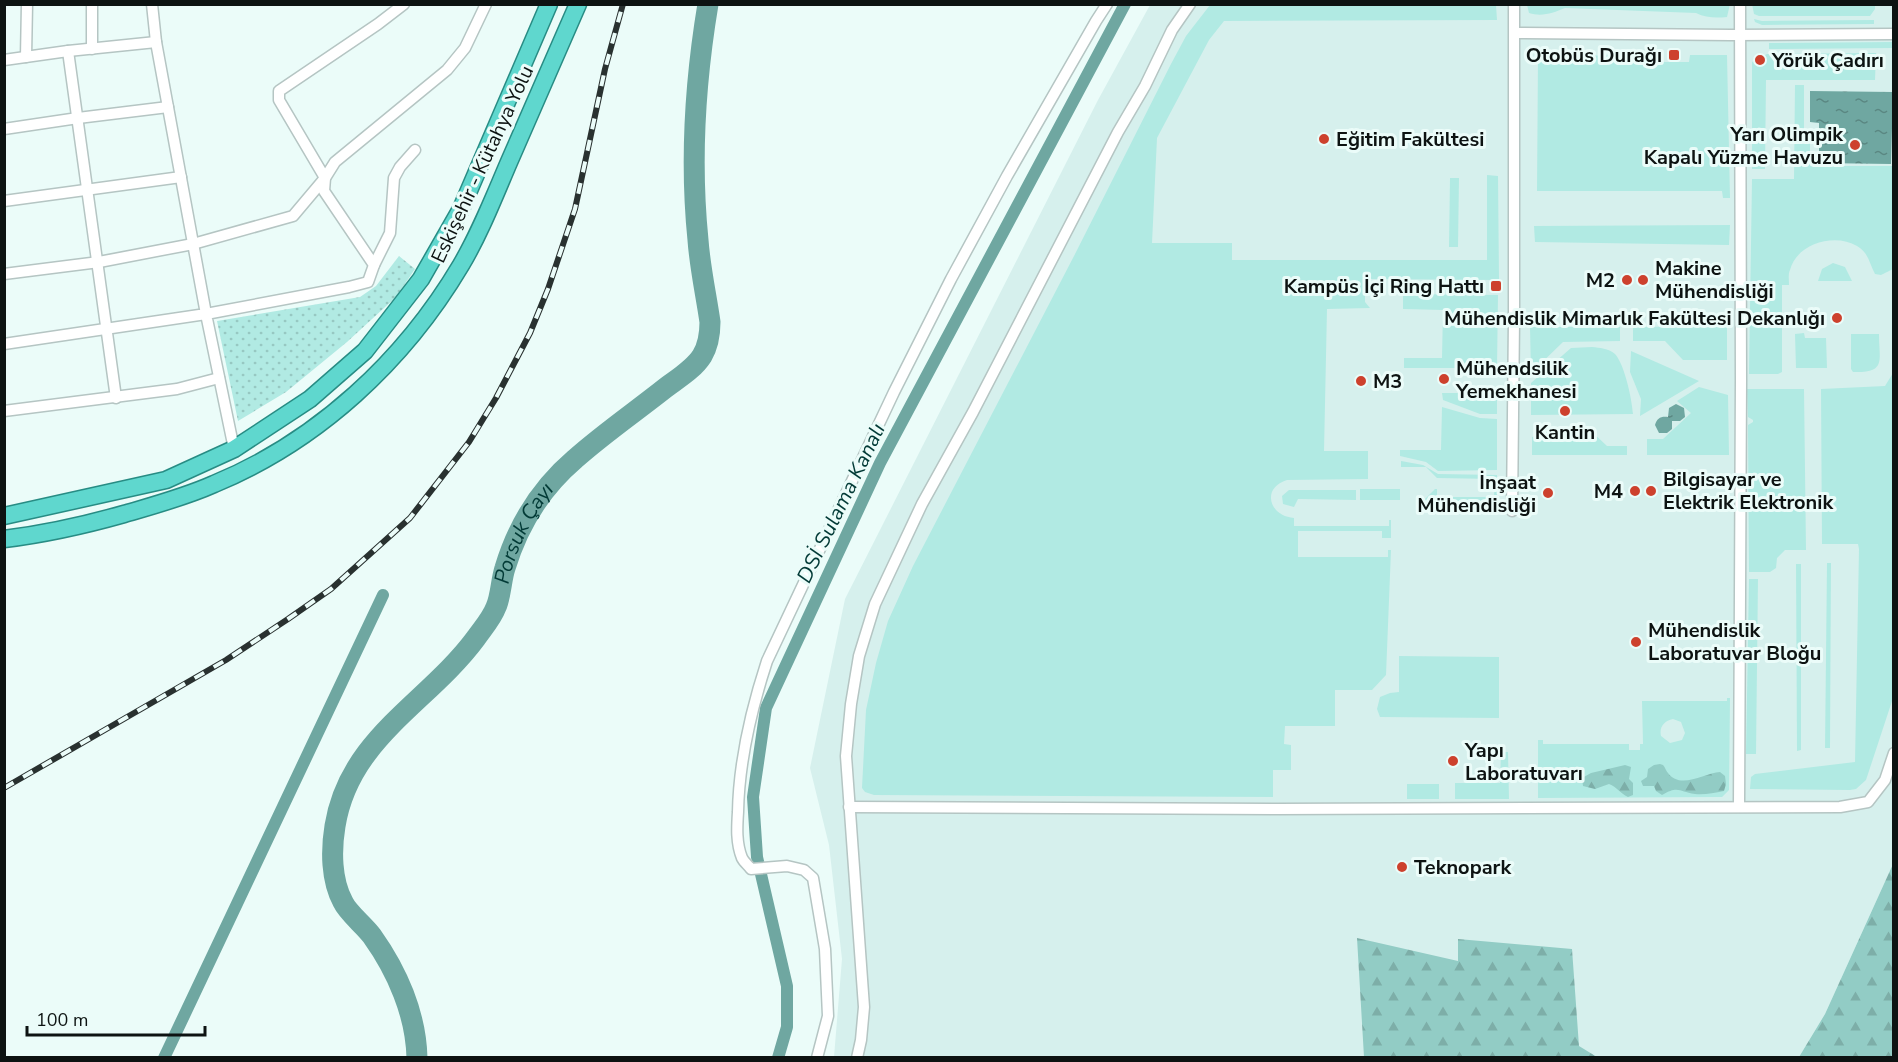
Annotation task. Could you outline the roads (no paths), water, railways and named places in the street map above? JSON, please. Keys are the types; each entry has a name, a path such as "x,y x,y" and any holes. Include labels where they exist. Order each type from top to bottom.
{"highway":[{"name":"Eskişehir - Kütahya Yolu","path":"4,516 166,480 234,449 310,399 365,351 421,279 461,209 549,4"},
{"name":"Eskişehir - Kütahya Yolu","path":"4,539 91,523 177,499 216,484 291,443 327,418 366,384 414,334 462,264 578,4"}],"street":[{"path":"26,57 27,4"},
{"path":"92,4 92,49"},
{"path":"152,4 156,42 193,244 234,449"},
{"path":"374,265 324,191 325,178 279,100 279,91 404,4"},
{"path":"4,274 99,262 193,244 293,216 325,178 335,162 447,70 465,48 486,4"},
{"path":"817,1058 828,1016 825,949 813,878 804,870 787,866 751,869 743,860 737,839 738,794 744,746 754,700 767,661 894,392 951,279 1018,157 1107,4"},
{"path":"857,1058 864,1007 846,756 859,656 875,604 922,504 973,412 1118,132 1145,86 1172,30 1190,4"},
{"path":"1512,511 1514,4"},
{"path":"1739,806 1740,4"},
{"path":"1515,33 1893,34"},
{"path":"4,60 156,42"},
{"path":"68,51 116,398"},
{"path":"4,129 168,107"},
{"path":"4,344 206,314 368,282 390,233 394,178 400,167 415,150"},
{"path":"4,201 181,177"},
{"path":"4,411 177,389 219,378"},
{"path":"849,807 1515,809 1840,807 1868,802 1885,780 1893,753"}],"water":[{"name":"Yarı Olimpik Kapalı Yüzme Havuzu","path":"1810,91 1893,92 1891,164 1819,163 1819,123 1810,122"},
{"path":"1676,404 1684,408 1685,417 1680,421 1672,421 1672,429 1667,433 1659,433 1655,425 1657,421 1661,417 1668,417 1669,408"}],"waterway":[{"name":"Porsuk Çayı","path":"417,1058 413,1025 397,978 372,936 345,906 336,884 333,845 343,795 356,769 373,745 457,661 490,619 498,603 510,552 524,522 541,495 563,470 689,370 704,352 710,322 699,250 694,151 697,92 708,4"},
{"name":"DSİ Sulama Kanalı","path":"778,1058 787,1027 787,986 757,857 753,797 766,708 880,463 1125,4"},
{"path":"164,1058 383,595"}],"railway":[{"path":"4,788 226,660 288,619 331,589 410,518 469,442 496,398 530,333 548,289 575,209 605,69 623,4"}],"place":[{"name":"Otobüs Durağı","path":"1674,55"},
{"name":"Yörük Çadırı","path":"1760,60"},
{"name":"Eğitim Fakültesi","path":"1324,139"},
{"name":"Yarı Olimpik Kapalı Yüzme Havuzu","path":"1855,145"},
{"name":"M2","path":"1627,280"},
{"name":"Makine Mühendisliği","path":"1643,280"},
{"name":"Kampüs İçi Ring Hattı","path":"1496,286"},
{"name":"Mühendislik Mimarlık Fakültesi Dekanlığı","path":"1837,318"},
{"name":"Mühendsilik Yemekhanesi","path":"1444,379"},
{"name":"M3","path":"1361,381"},
{"name":"Kantin","path":"1565,411"},
{"name":"M4","path":"1635,491"},
{"name":"Bilgisayar ve Elektrik Elektronik","path":"1651,491"},
{"name":"İnşaat Mühendisliği","path":"1548,493"},
{"name":"Mühendislik Laboratuvar Bloğu","path":"1636,642"},
{"name":"Yapı Laboratuvarı","path":"1453,761"},
{"name":"Teknopark","path":"1402,867"}]}
